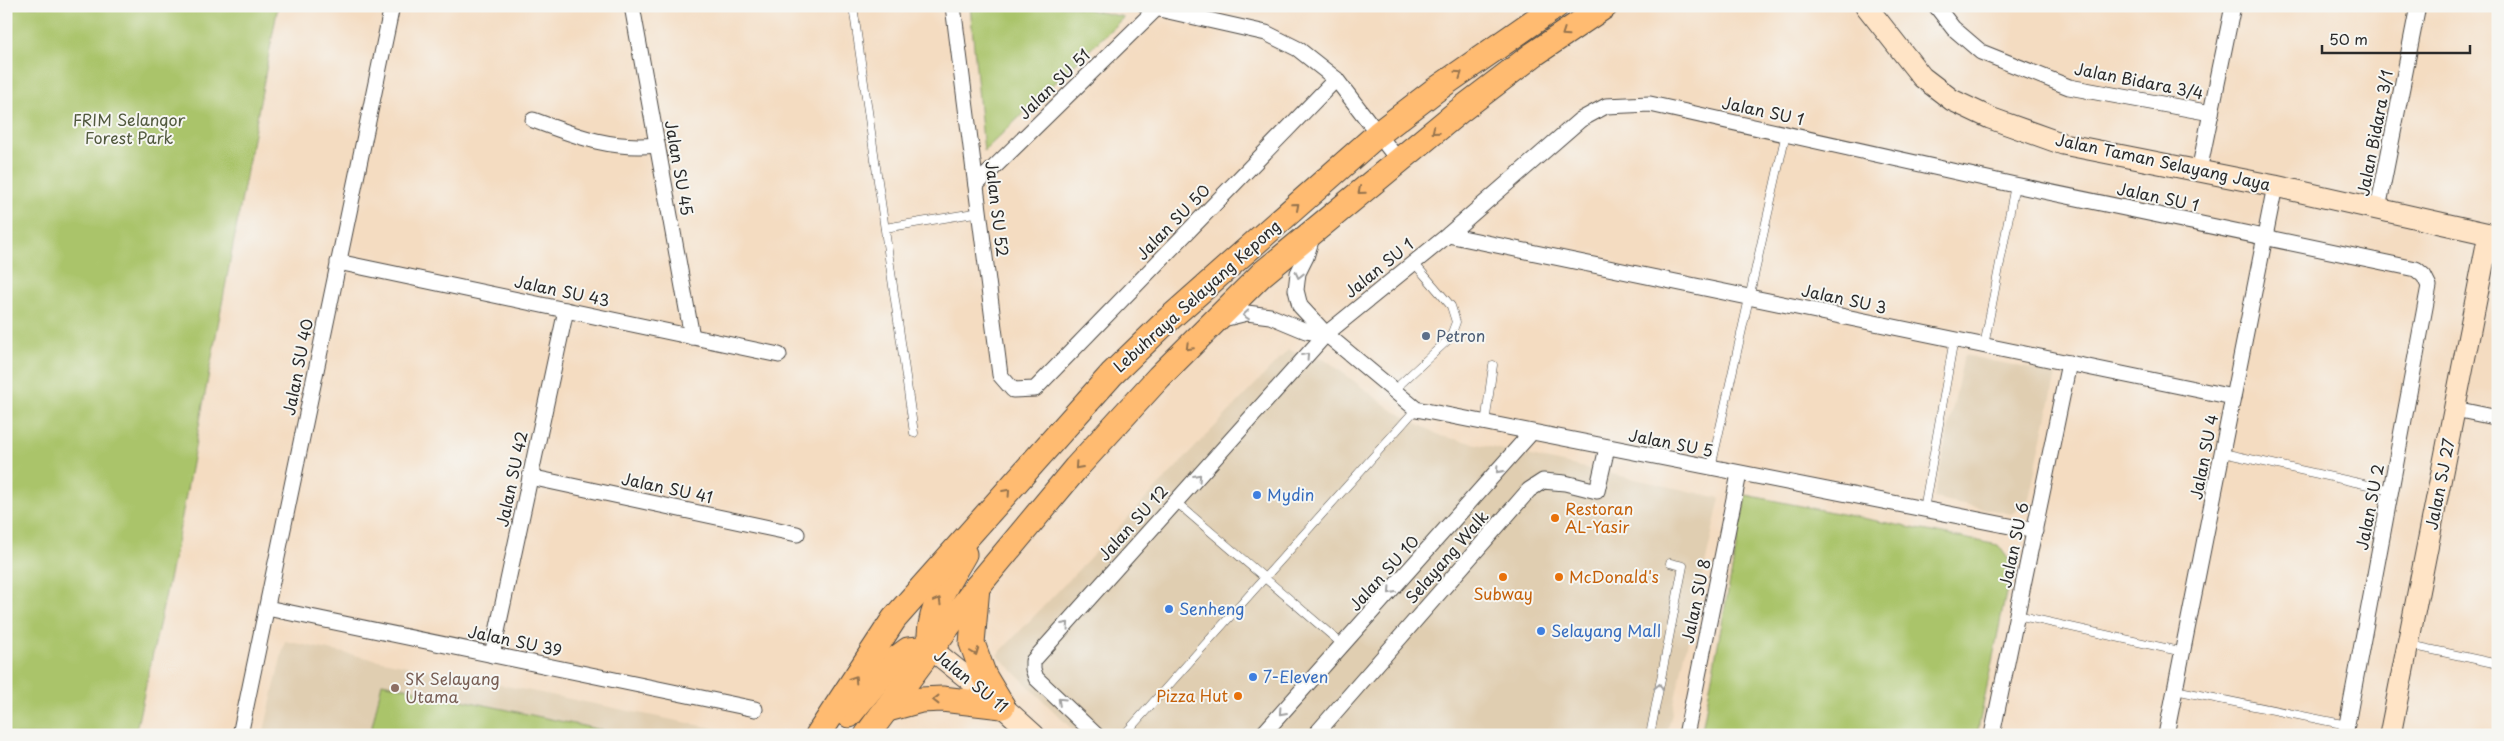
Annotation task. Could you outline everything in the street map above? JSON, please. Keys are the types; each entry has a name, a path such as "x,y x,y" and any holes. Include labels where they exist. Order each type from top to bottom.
{"main road":[{"name":"Lebuhraya Selayang Kepong","path":"818,735 894,619 1112,374 1170,318 1378,134 1434,91 1556,6"},
{"name":"Lebuhraya Selayang Kepong","path":"869,734 930,648 977,587 1076,468 1159,377 1262,274 1398,160 1534,54 1605,6"},
{"path":"834,735 892,662 908,650 930,648 928,629 934,607 968,548 974,528"},
{"path":"977,587 972,642 984,676 1002,706"},
{"path":"888,709 921,700 942,699 1002,706"}],"street":[{"name":"Jalan SU 40","path":"240,735 392,6"},
{"name":"Jalan SU 45","path":"632,6 692,336"},
{"name":"Jalan SU 52","path":"953,6 1000,375 1013,390 1035,389"},
{"name":"Jalan Bidara 3/4","path":"1936,6 1953,28 1981,52 2069,87 2211,113"},
{"path":"2199,171 2233,6"},
{"name":"Jalan Bidara 3/1","path":"2378,209 2418,6"},
{"path":"1151,7 1266,33 1298,49 1336,79 1398,160"},
{"name":"Jalan SU 51","path":"976,185 1151,7"},
{"name":"Jalan Taman Selayang Jaya","path":"1871,10 1922,77 1952,100 1990,118 2064,144 2276,186 2493,235"},
{"name":"Jalan SU 50","path":"1035,389 1336,79"},
{"name":"Jalan SU 1","path":"1326,334 1448,236 1580,120 1606,106 1650,104 2015,185 2265,236 2416,270 2424,276 2429,286"},
{"path":"533,120 592,142 633,148 657,144"},
{"name":"Jalan SU 4","path":"2166,735 2276,186"},
{"name":"Jalan SU 5","path":"1314,230 1306,257 1298,273 1296,290 1300,306 1326,334 1416,409 2034,531"},
{"name":"Jalan SJ 27","path":"2390,735 2455,409 2493,235"},
{"name":"Jalan SU 3","path":"1448,236 2233,397"},
{"name":"Jalan SU 43","path":"338,262 779,355"},
{"name":"Jalan SU 2","path":"2346,730 2429,286"},
{"name":"Jalan SU 42","path":"492,655 566,310"},
{"name":"Jalan SU 5","path":"1215,321 1247,313 1270,316 1306,331 1326,334"},
{"name":"Jalan SU 12","path":"1096,735 1036,678 1033,669 1034,661 1326,334"},
{"name":"Jalan SU 6","path":"1992,735 2069,363"},
{"path":"2455,409 2498,418"},
{"name":"Jalan SU 10","path":"1262,735 1531,433"},
{"name":"Selayang Walk","path":"1315,735 1529,490 1543,481 1565,483 1598,490 1607,448"},
{"name":"Jalan SU 8","path":"1686,735 1739,474"},
{"name":"Jalan SU 41","path":"530,477 797,534"},
{"name":"Jalan SU 39","path":"267,608 755,709"},
{"name":"Jalan SU 11","path":"930,648 1002,706 1034,735"}],"lane":[{"path":"853,6 914,433"},
{"path":"1711,468 1786,134"},
{"path":"1984,346 2015,185"},
{"path":"885,228 980,212"},
{"path":"1394,390 1450,338 1456,322 1451,306 1414,263"},
{"path":"1924,510 1954,340"},
{"path":"1485,424 1493,365"},
{"path":"1124,735 1416,409"},
{"path":"2222,453 2391,490"},
{"path":"1176,502 1343,644"},
{"path":"1650,735 1682,566 1670,563"},
{"path":"2017,615 2183,652"},
{"path":"2408,645 2498,664"},
{"path":"2175,690 2346,730"}],"shaded area":[{"path":"1288,350 1325,359 1392,410 1441,436 1720,498 1667,735 1078,735 997,655"},
{"path":"1964,355 2056,374 2028,503 2011,514 1934,498"},
{"name":"SK Selayang Utama","path":"285,641 747,735 263,735"}],"green space":[{"name":"FRIM Selangor Forest Park","path":"6,6 278,6 177,543 135,735 6,735"},
{"path":"970,6 1071,6 1124,17 984,151"},
{"path":"1746,495 1998,545 2012,564 1977,735 1701,735"},
{"path":"382,683 625,735 370,735"}],"place":[{"name":"Petron","path":"1426,336"},
{"name":"Mydin","path":"1257,495"},
{"name":"Restoran AL-Yasir","path":"1555,518"},
{"name":"Subway","path":"1503,577"},
{"name":"McDonald's","path":"1559,577"},
{"name":"Senheng","path":"1169,609"},
{"name":"Selayang Mall","path":"1541,631"},
{"name":"7-Eleven","path":"1253,677"},
{"name":"SK Selayang Utama","path":"395,688"},
{"name":"Pizza Hut","path":"1238,696"}]}
